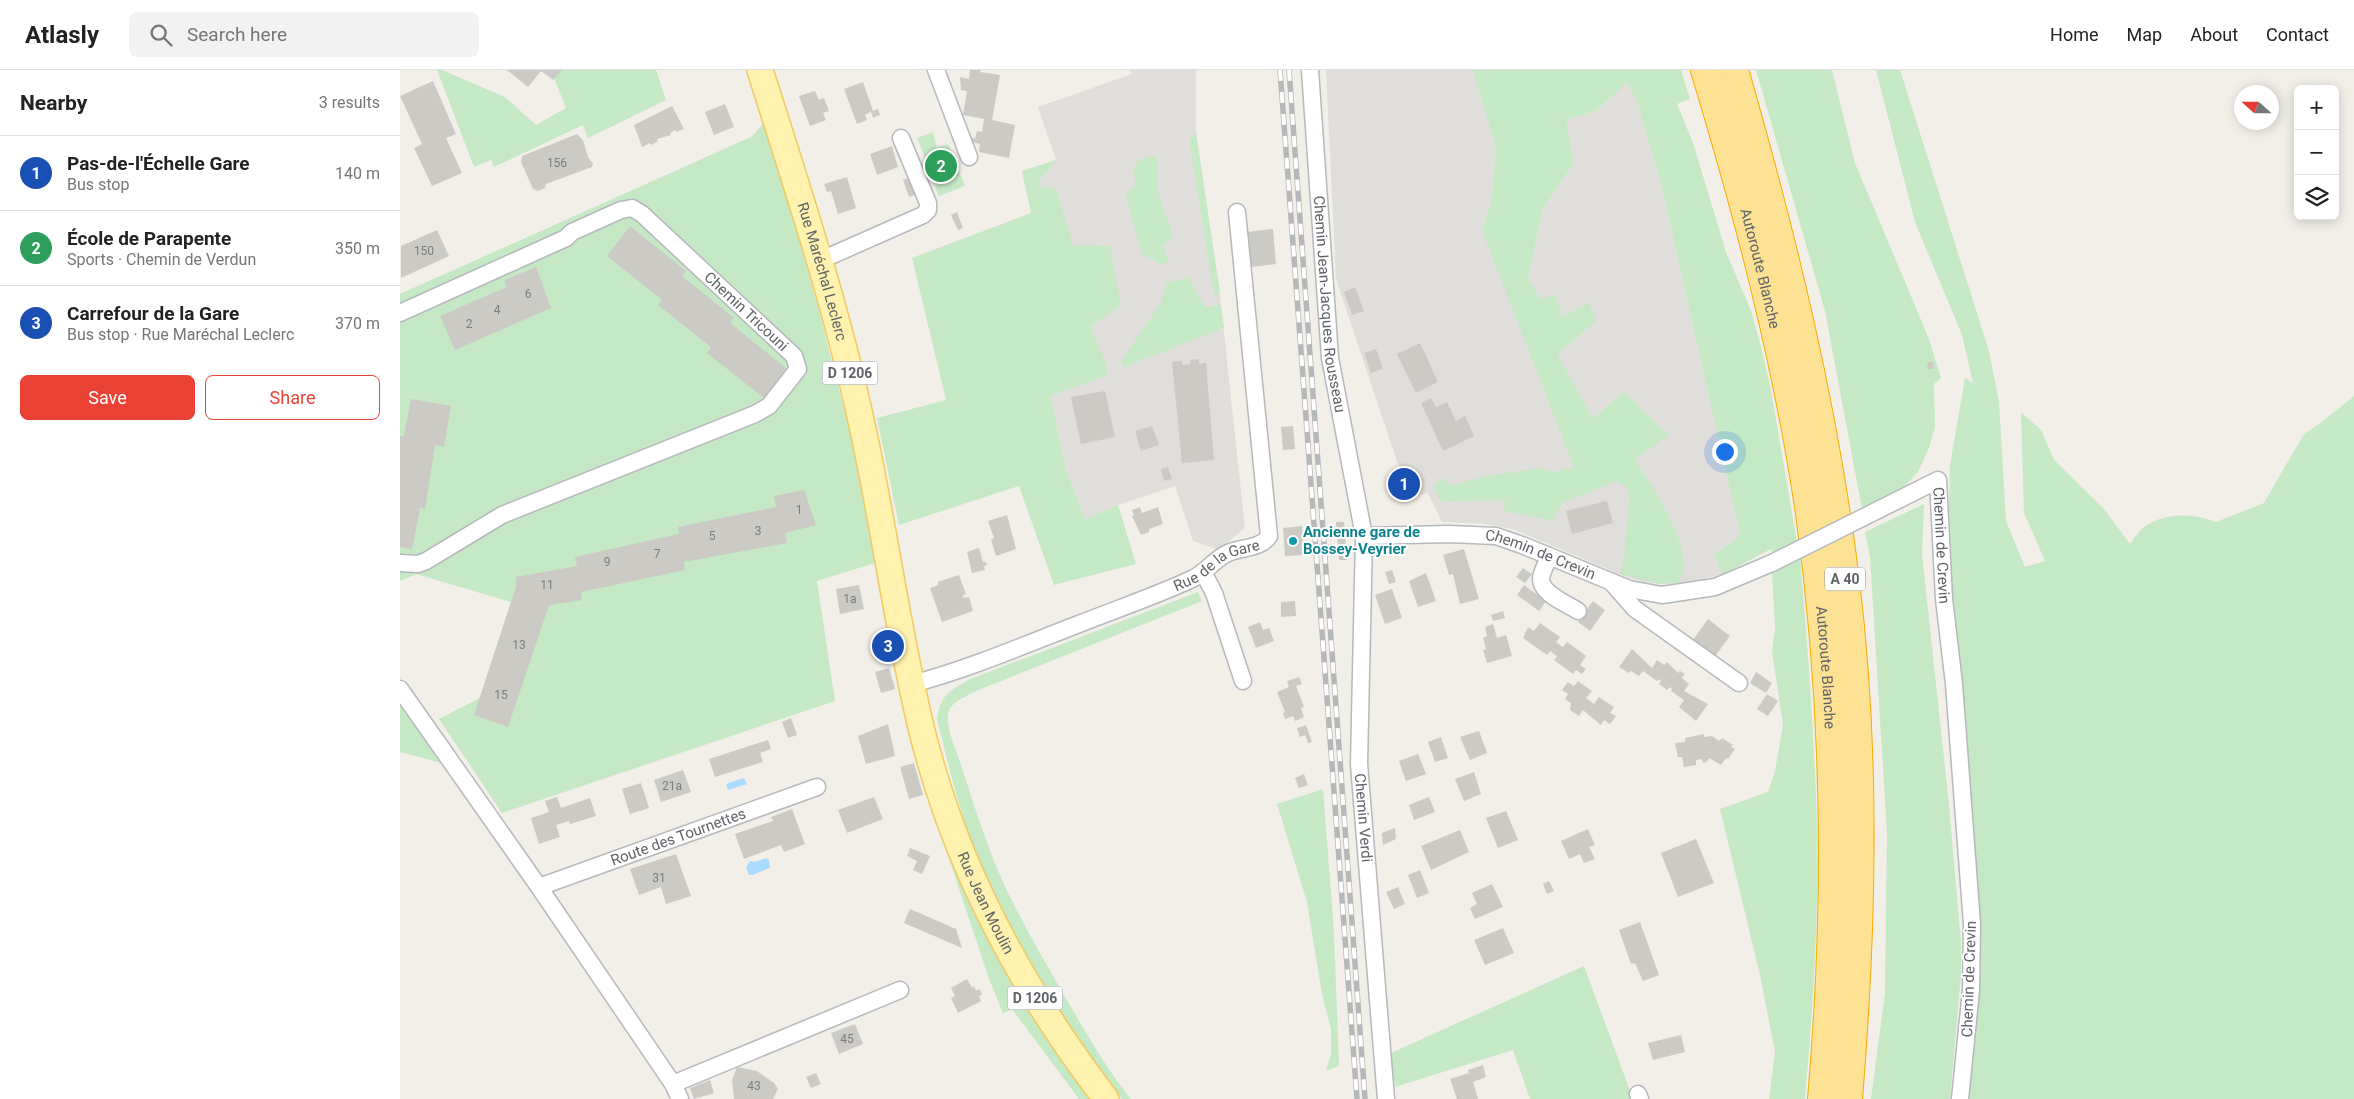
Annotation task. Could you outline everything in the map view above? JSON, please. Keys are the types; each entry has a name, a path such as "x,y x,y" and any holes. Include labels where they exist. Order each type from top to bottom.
{"highway":[{"name":"Autoroute Blanche","path":"1705,70 1741,192 1776,333 1802,467 1820,597 1829,712 1833,799 1830,979 1822,1099"},
{"name":"Autoroute Blanche","path":"1734,70 1767,188 1804,339 1822,432 1845,583 1855,698 1860,827 1858,957 1848,1099"}],"main road":[{"name":"Rue Maréchal Leclerc","path":"760,70 819,261 862,426 912,684"},
{"name":"Rue Jean Moulin","path":"912,684 922,729 950,820 996,928 1047,1017 1106,1099"}],"street":[{"path":"936,70 969,156"},
{"name":"Chemin Jean-Jacques Rousseau","path":"1310,70 1330,358 1364,536"},
{"path":"819,261 923,214 928,210 928,203 901,138"},
{"name":"Chemin Tricouni","path":"400,313 566,238 593,222 621,210 632,208 642,214 794,356 798,369 770,406 755,414 502,515 426,561 418,564 400,563"},
{"name":"Rue de la Gare","path":"912,684 1029,644 1184,582 1203,572 1228,553 1260,544 1269,536 1237,212"},
{"name":"Chemin de Crevin","path":"1364,536 1486,534 1507,539 1640,592 1662,595 1684,593 1728,584 1938,480 1944,599 1954,684 1972,924 1971,990 1960,1099"},
{"name":"Chemin Verdi","path":"1364,536 1359,764 1386,1099"},
{"path":"1549,556 1541,578 1543,586 1551,594 1578,611"},
{"path":"1203,572 1214,594 1243,681"},
{"path":"1611,582 1634,609 1739,683"},
{"path":"400,689 539,886 676,1092 900,990"},
{"name":"Route des Tournettes","path":"539,886 817,787"}],"shaded area":[{"path":"1130,70 1196,70 1196,133 1219,287 1245,528 1228,542 1228,553 1193,541 1175,486 1118,505 1086,519 1066,471 1051,396 1074,386 1022,171 1056,160 1038,107 1132,74"},
{"path":"1326,70 1472,70 1496,147 1491,202 1482,231 1528,278 1543,208 1574,163 1566,120 1596,111 1627,81 1637,102 1661,184 1740,535 1714,555 1723,574 1690,582 1660,584 1644,582 1626,577 1513,529 1485,524 1442,522 1428,493 1414,496 1406,475 1398,464 1336,279"}],"green space":[{"path":"437,70 442,70 505,97 536,125 566,108 551,70 656,70 666,100 588,138 583,125 494,167 491,160 474,167"},
{"path":"1472,70 1681,70 1690,99 1677,104 1693,143 1726,252 1751,311 1758,335 1770,385 1797,542 1772,553 1771,549 1723,574 1714,555 1740,535 1661,184 1637,102 1627,82 1596,111 1566,120 1574,163 1543,208 1528,279 1541,299 1555,295 1563,316 1588,303 1597,321 1557,354 1593,418 1624,392 1669,435 1635,460 1673,524 1682,552 1684,567 1682,574 1678,583 1660,584 1620,574 1624,558 1630,493 1625,486 1617,481 1562,503 1553,521 1504,511 1505,500 1442,502 1434,488 1439,480 1445,478 1450,486 1486,476 1539,468 1555,472 1574,467 1482,231 1491,202 1496,147"},
{"path":"1756,70 1832,70 1855,163 1929,339 1941,378 1934,384 1935,427 1929,448 1918,472 1900,491 1862,509 1825,311"},
{"path":"1876,70 1900,70 1989,351 1999,402 2006,521 2025,567 2045,561 2024,513 2021,412 2041,430 2054,460 2103,508 2130,544 2143,528 2160,519 2188,516 2216,522 2264,503 2304,434 2354,396 2354,1099 1969,1099 1980,955 1957,632 1948,546 1950,465 1965,378 1973,383 1962,335 1915,222"},
{"path":"765,122 818,307 851,437 875,563 817,581 835,701 502,813 439,719 480,698 511,602 416,574 400,581 400,294 751,137"},
{"path":"933,132 937,148 948,144 965,186 939,196 926,164 941,158 938,149 924,155 917,138"},
{"path":"1196,133 1220,294 1214,294 1189,140"},
{"path":"1148,157 1157,157 1158,193 1173,236 1163,246 1169,262 1160,264 1142,254 1126,197 1131,188 1136,187 1133,171 1138,161"},
{"path":"1056,160 1038,182 1043,188 1054,188 1057,193 1073,245 1110,246 1121,306 1090,326 1107,367 1106,376 1051,396 1066,471 1086,519 1118,505 1136,564 1054,585 1019,486 899,525 877,418 946,400 912,258 1031,213 1022,171"},
{"path":"1188,277 1205,307 1221,305 1224,328 1124,367 1121,361 1162,301 1166,283"},
{"path":"1924,504 1922,554 1949,805 1961,942 1961,974 1950,1099 1871,1099 1885,993 1887,832 1870,557 1865,532"},
{"path":"1800,558 1806,624 1817,823 1817,892 1813,996 1805,1099 1769,1099 1775,1052 1760,975 1720,809 1768,792 1775,771 1783,725 1772,651 1775,628 1772,571"},
{"path":"1198,592 1202,601 968,695 952,706 948,716 949,730 985,838 1005,886 1065,997 1104,1062 1131,1099 1122,1099 1072,1032 1006,921 972,844 959,804 937,719 941,704 946,695 968,680"},
{"path":"400,699 445,764 400,752"},
{"path":"1323,789 1334,932 1339,1066 1326,1071 1331,1054 1331,1029 1322,994 1307,902 1277,804"},
{"path":"947,852 977,917 1010,980 1047,1041 1090,1099 1079,1099 1012,1009 1003,1013 989,979"},
{"path":"1584,966 1633,1099 1530,1099 1513,1050 1395,1087 1391,1053"}],"water":[{"path":"744,778 747,784 728,790 726,784"},
{"path":"766,858 769,860 770,868 749,875 746,868 750,861 755,862"}],"building":[{"path":"507,70 562,70 553,80 541,71 528,87"},
{"path":"970,70 981,70 980,72 1000,75 992,120 1015,125 1009,158 979,152 980,144 972,142 972,138 975,139 977,131 982,132 984,119 963,115 967,91 961,90 960,77 969,79"},
{"path":"433,81 456,134 446,138 462,173 432,186 414,148 422,144 400,96"},
{"path":"863,82 873,111 878,109 880,115 873,118 871,112 865,115 867,120 857,124 844,89"},
{"path":"815,91 819,100 824,98 829,111 823,113 826,120 810,126 799,96"},
{"path":"725,104 734,127 714,135 705,112"},
{"path":"672,106 684,129 676,132 675,130 670,133 671,135 657,139 658,141 651,145 650,143 642,147 634,125"},
{"path":"577,134 583,140 588,157 593,164 592,167 546,184 545,188 538,191 533,189 521,162 522,156"},
{"path":"892,146 898,167 877,175 870,154"},
{"path":"938,149 941,158 927,163 924,155"},
{"path":"847,177 856,208 838,214 831,191 827,192 824,184"},
{"path":"910,177 917,194 909,197 903,180"},
{"path":"957,212 963,228 958,230 951,215"},
{"path":"630,226 686,271 682,276 734,318 730,323 787,369 764,398 707,353 711,347 658,305 662,300 607,256"},
{"path":"1273,229 1276,264 1251,267 1247,232"},
{"path":"437,230 449,256 401,278 401,246"},
{"path":"536,267 551,308 455,350 440,316 507,287 504,280"},
{"path":"1355,287 1364,311 1352,315 1344,292"},
{"path":"1420,343 1438,382 1416,393 1397,354"},
{"path":"1376,349 1383,369 1371,373 1364,353"},
{"path":"1199,359 1199,364 1206,363 1214,460 1182,463 1172,362 1182,361 1182,365 1190,364 1190,360"},
{"path":"1928,362 1934,362 1933,369 1927,369"},
{"path":"1105,391 1115,437 1081,444 1071,397"},
{"path":"1431,398 1436,407 1447,402 1456,421 1465,416 1474,436 1443,451 1421,403"},
{"path":"411,399 451,406 444,447 435,445 425,509 420,508 412,549 400,547 400,436 404,436"},
{"path":"1152,426 1159,445 1141,451 1135,431"},
{"path":"1293,426 1295,449 1283,450 1281,427"},
{"path":"1168,467 1172,479 1164,481 1161,469"},
{"path":"804,490 816,525 785,533 787,543 684,562 685,570 581,592 582,600 549,605 508,727 474,715 516,587 516,577 577,566 575,557 679,534 678,527 776,507 774,496"},
{"path":"1607,501 1613,523 1572,534 1566,511"},
{"path":"1140,507 1142,513 1158,507 1163,524 1149,529 1149,532 1141,535 1132,516 1134,515 1132,510"},
{"path":"1007,515 1016,549 996,556 991,540 994,538 988,521"},
{"path":"1336,522 1344,522 1347,560 1339,560"},
{"name":"Ancienne gare de Bossey-Veyrier","path":"1302,526 1304,555 1285,556 1283,528"},
{"path":"979,548 983,562 986,562 987,565 984,566 985,570 972,573 967,552"},
{"path":"1464,549 1479,599 1460,604 1453,574 1449,575 1443,555"},
{"path":"1523,568 1532,574 1525,583 1516,577"},
{"path":"1392,570 1396,582 1389,584 1385,572"},
{"path":"1426,573 1436,601 1418,607 1409,581"},
{"path":"959,575 966,594 963,595 963,598 969,597 973,611 942,622 930,588 938,585 938,582"},
{"path":"859,585 864,609 840,614 836,589"},
{"path":"1524,585 1546,601 1539,611 1517,595"},
{"path":"1392,589 1402,618 1385,624 1375,595"},
{"path":"1295,601 1296,616 1281,617 1281,602"},
{"path":"1593,601 1605,610 1590,631 1578,622"},
{"path":"1503,611 1505,618 1493,621 1491,615"},
{"path":"1708,619 1730,636 1716,655 1693,640"},
{"path":"1260,622 1263,630 1269,628 1274,641 1256,648 1248,627"},
{"path":"1540,623 1560,637 1556,642 1563,647 1567,642 1586,656 1580,665 1586,669 1582,674 1576,670 1573,674 1554,660 1557,656 1550,651 1547,655 1523,638 1528,627 1534,631"},
{"path":"1493,624 1497,638 1506,635 1512,656 1487,663 1483,650 1486,649 1483,638 1487,636 1485,627"},
{"path":"1632,649 1652,668 1657,660 1664,665 1667,662 1678,673 1680,671 1685,674 1682,678 1689,684 1684,691 1708,704 1696,721 1679,707 1684,700 1671,691 1670,687 1667,690 1659,684 1661,681 1659,679 1657,681 1643,671 1639,676 1619,667"},
{"path":"889,668 895,689 881,693 875,672"},
{"path":"1756,672 1772,683 1766,693 1750,683"},
{"path":"1299,677 1302,684 1296,686 1304,707 1301,708 1304,717 1295,721 1293,716 1285,719 1283,713 1285,712 1277,692 1289,687 1287,681"},
{"path":"1578,681 1592,691 1586,698 1594,704 1599,697 1614,707 1610,713 1616,716 1610,724 1604,720 1601,725 1583,710 1579,716 1570,710 1571,703 1565,699 1568,694 1562,690 1568,682 1574,686"},
{"path":"1767,694 1778,701 1768,716 1757,709"},
{"path":"791,718 797,735 788,738 782,722"},
{"path":"888,724 895,756 866,764 858,736"},
{"path":"1306,725 1312,742 1308,743 1305,735 1300,737 1297,728"},
{"path":"1479,731 1487,753 1470,760 1460,737"},
{"path":"1704,734 1704,737 1712,736 1719,741 1722,738 1733,745 1731,747 1735,749 1721,765 1709,758 1707,762 1703,763 1702,759 1696,760 1696,765 1684,767 1682,757 1678,757 1675,743 1685,742 1685,738"},
{"path":"1441,737 1448,758 1435,762 1428,742"},
{"path":"768,740 771,749 760,753 763,762 715,777 709,759"},
{"path":"1418,754 1426,774 1406,781 1399,761"},
{"path":"914,763 923,795 909,799 900,767"},
{"path":"683,770 691,792 661,802 654,780"},
{"path":"1474,772 1481,794 1464,801 1455,779"},
{"path":"1304,774 1308,785 1299,788 1295,778"},
{"path":"641,783 649,808 630,814 622,789"},
{"path":"557,797 561,808 590,798 596,816 570,824 569,821 556,825 560,837 539,844 531,818 549,812 545,801"},
{"path":"874,797 883,819 847,833 838,810"},
{"path":"1429,797 1435,812 1414,820 1409,805"},
{"path":"792,809 805,844 784,852 781,845 744,859 735,834 773,821 771,817"},
{"path":"1506,811 1518,840 1498,848 1486,818"},
{"path":"1395,828 1396,839 1383,845 1382,833"},
{"path":"1588,829 1595,845 1589,847 1595,859 1584,863 1580,854 1569,859 1561,841"},
{"path":"1460,830 1469,852 1431,870 1421,846"},
{"path":"1696,839 1714,883 1678,897 1661,853"},
{"path":"910,848 930,856 922,874 913,870 917,861 907,856"},
{"path":"676,854 691,896 666,904 661,887 639,895 630,869"},
{"path":"1420,870 1429,893 1417,898 1408,875"},
{"path":"1549,881 1554,891 1547,894 1543,884"},
{"path":"1492,884 1503,907 1475,919 1470,908 1477,904 1472,893"},
{"path":"1398,887 1405,904 1394,909 1386,892"},
{"path":"910,909 956,929 962,948 904,923"},
{"path":"1640,922 1659,975 1643,981 1635,963 1631,964 1619,930"},
{"path":"1503,928 1514,953 1485,965 1474,940"},
{"path":"967,979 972,988 974,986 976,991 979,989 982,994 979,996 981,1001 958,1013 951,998 955,996 951,988"},
{"path":"855,1024 863,1044 839,1054 831,1033"},
{"path":"1681,1035 1685,1052 1653,1060 1648,1043"},
{"path":"1483,1065 1486,1077 1473,1082 1478,1099 1457,1099 1450,1079 1469,1073 1468,1070"},
{"path":"737,1067 757,1071 774,1083 778,1089 773,1099 734,1099 732,1080"},
{"path":"816,1073 821,1084 811,1088 806,1077"},
{"path":"710,1080 714,1093 694,1099 690,1088"}],"railway":[{"path":"1280,70 1357,1099"},
{"path":"1289,70 1365,1099"}],"place":[{"name":"École de Parapente","path":"941,166"},
{"name":"Pas-de-l'Échelle Gare","path":"1404,484"},
{"name":"Ancienne gare de Bossey-Veyrier","path":"1293,541"},
{"name":"Carrefour de la Gare","path":"888,646"}]}
